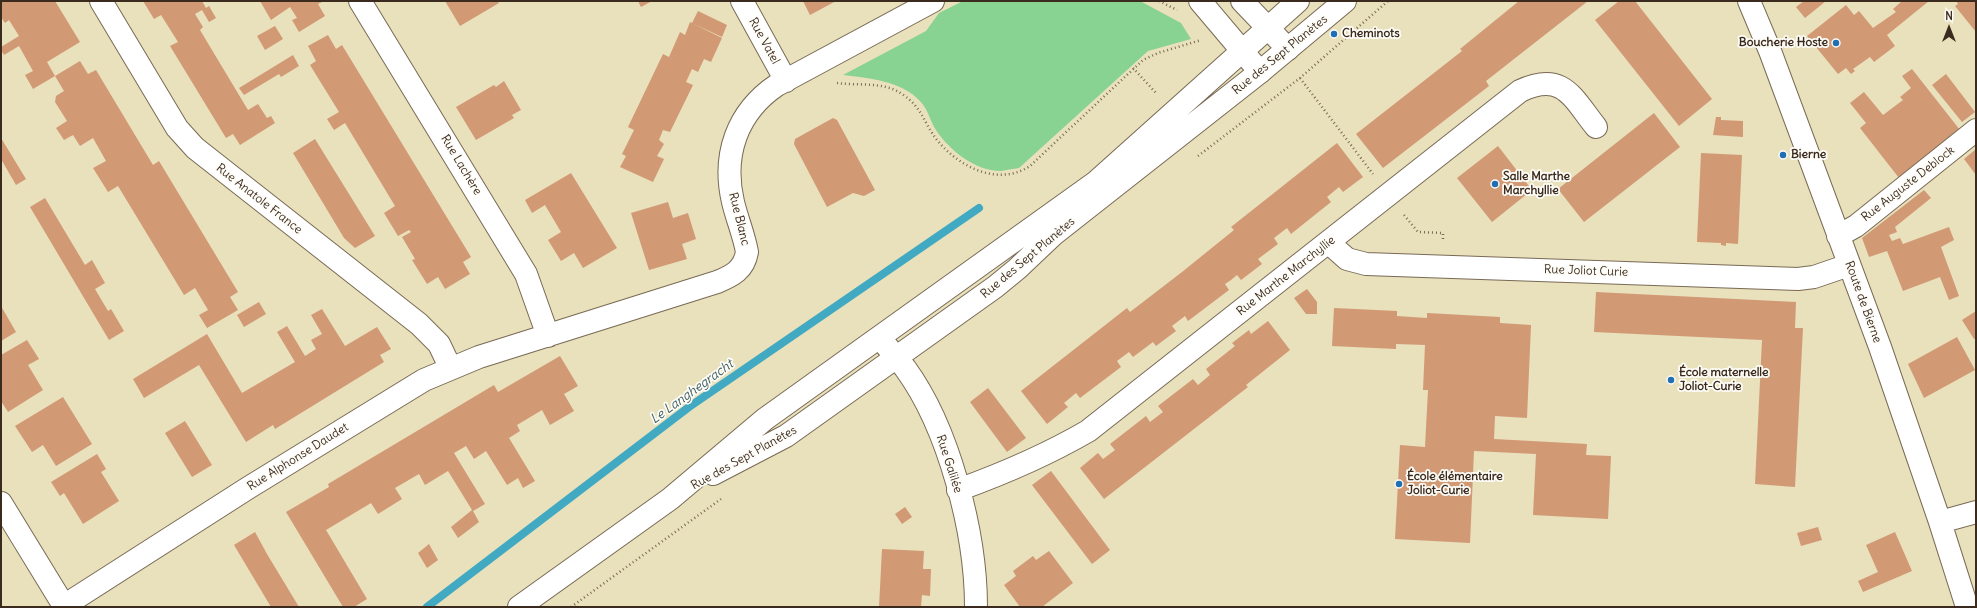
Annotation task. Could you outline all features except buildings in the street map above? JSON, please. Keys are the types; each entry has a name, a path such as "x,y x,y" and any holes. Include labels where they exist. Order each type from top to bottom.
{"street":[{"name":"Rue Anatole France","path":"101,1 177,128 195,148 419,324 439,344 450,368"},
{"name":"Rue Lachère","path":"360,1 524,269 530,282 548,336"},
{"name":"Rue Vatel","path":"742,1 786,81"},
{"name":"Rue Blanc","path":"548,336 717,282 727,278 741,268 745,261 747,252 731,194 729,173 731,153 740,127 748,112 762,96 786,81 933,1"},
{"path":"1200,1 1260,72"},
{"path":"1242,1 1288,49"},
{"name":"Rue des Sept Planètes","path":"520,607 670,499 765,419 1096,182 1298,1"},
{"name":"Rue des Sept Planètes","path":"670,499 732,463 786,436 996,287 1054,234 1260,72 1345,1"},
{"name":"Route de Bierne","path":"1749,1 1770,51 1849,265 1940,522 1967,607"},
{"name":"Rue Marthe Marchyllie","path":"958,490 1005,473 1088,431 1329,243 1510,98 1527,88 1548,83 1566,90 1596,127"},
{"name":"Rue Auguste Deblock","path":"1838,236 1856,226 1976,130"},
{"name":"Rue Joliot Curie","path":"1329,243 1347,260 1366,264 1798,279 1814,277 1849,265"},
{"name":"Rue Alphonse Daudet","path":"63,606 248,488 408,389 450,368 479,357 548,336"},
{"name":"Rue Galilée","path":"880,338 905,368 929,410 941,438 958,490 972,552 975,572 976,607"},
{"path":"1,503 63,606"},
{"path":"1940,522 1976,512"}],"path":[{"path":"813,66 823,77 837,83 871,84 900,93 916,104 937,140 963,164 980,172 1012,175 1030,166 1143,60 1158,53 1201,40"},
{"path":"1133,68 1158,95"}],"green space":[{"path":"963,1 1140,1 1181,23 1191,39 1148,51 1019,168 1001,171 991,170 972,163 955,152 941,138 923,104 913,94 884,82 843,75 926,31 939,13"}],"waterway":[{"name":"Le Langhegracht","path":"427,607 689,407 979,208"}],"place":[{"name":"Cheminots","path":"1334,34"},
{"name":"Boucherie Hoste","path":"1836,43"},
{"name":"Bierne","path":"1783,155"},
{"name":"Salle Marthe Marchyllie","path":"1495,184"},
{"name":"École maternelle Joliot-Curie","path":"1671,380"},
{"name":"École élémentaire Joliot-Curie","path":"1399,484"}]}
